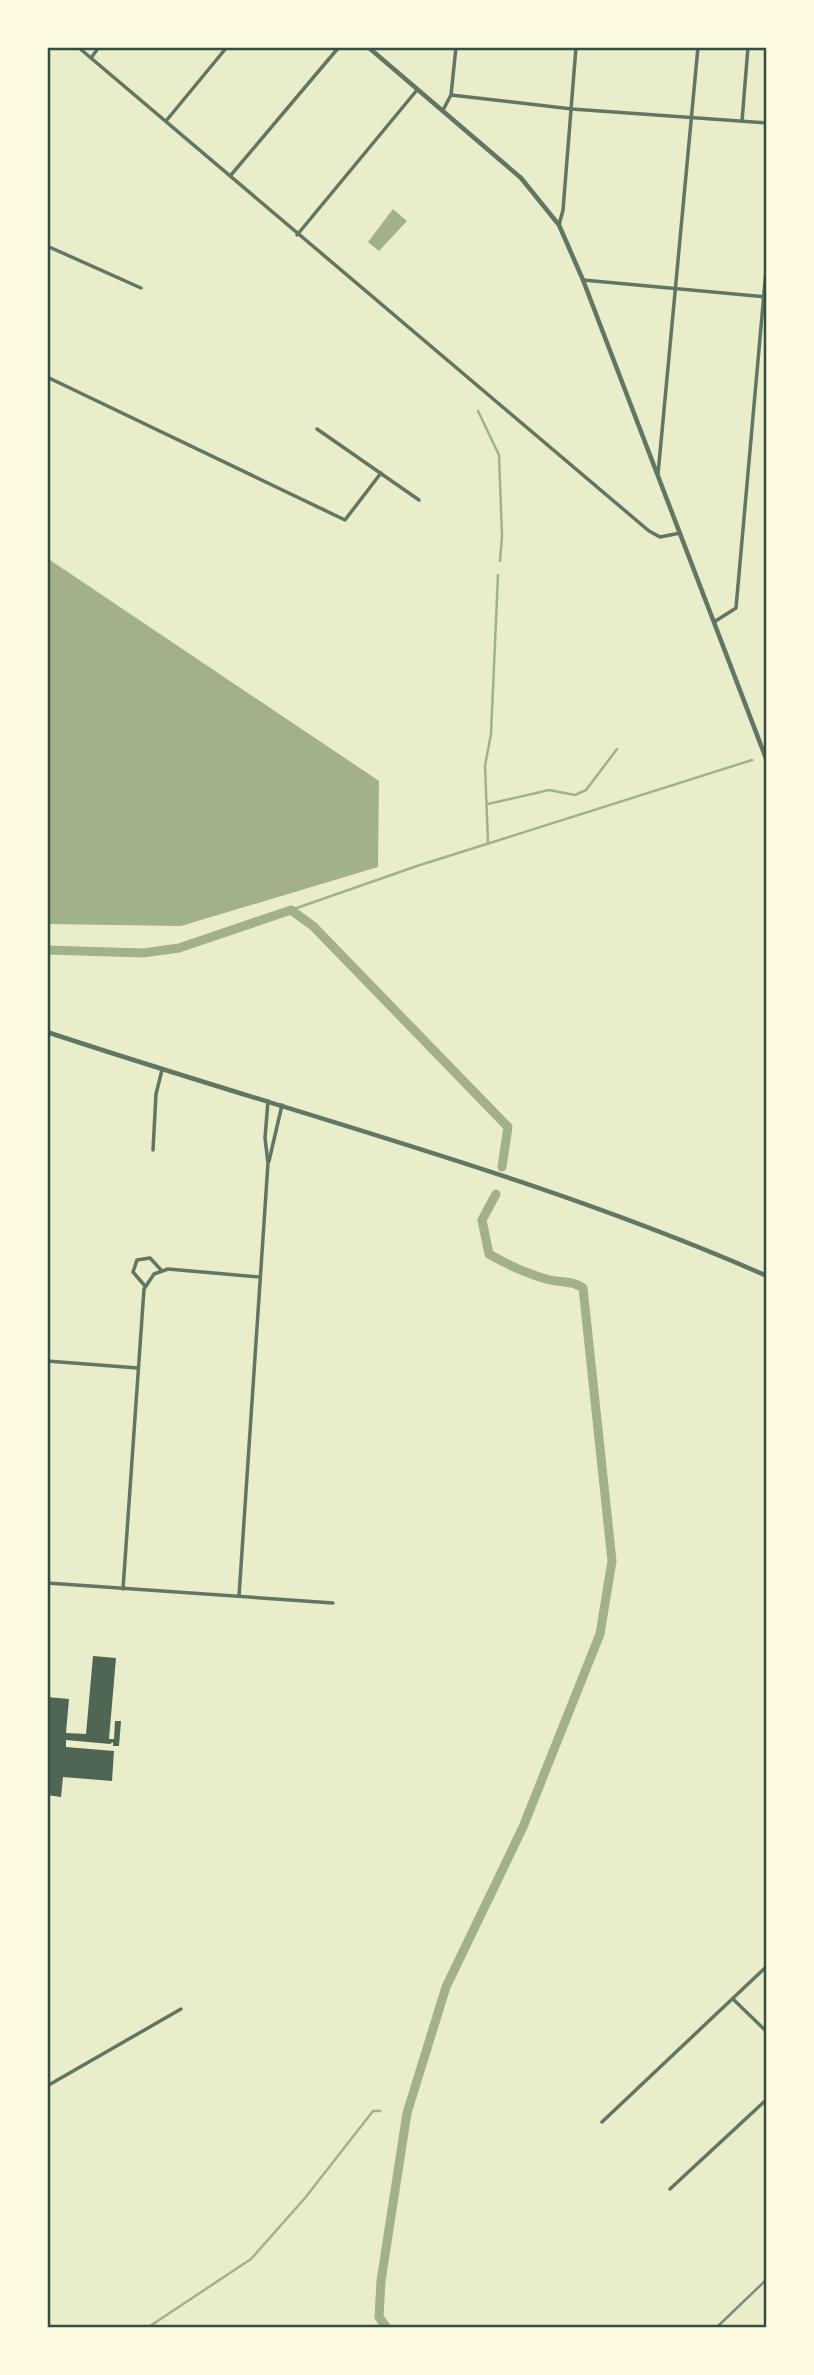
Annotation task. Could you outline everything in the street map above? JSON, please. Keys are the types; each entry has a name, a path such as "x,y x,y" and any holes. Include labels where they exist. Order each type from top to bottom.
{"street":[{"path":"78,47 231,175 297,236 649,531 660,537 680,533"},
{"path":"91,58 99,47"},
{"path":"166,121 227,47"},
{"path":"231,175 339,47"},
{"path":"368,47 521,178 559,225 583,280 767,761"},
{"path":"443,110 452,95 456,47"},
{"path":"559,225 563,210 576,47"},
{"path":"658,475 678,290 698,47"},
{"path":"742,121 748,47"},
{"path":"297,236 419,88"},
{"path":"452,95 572,109 767,123"},
{"path":"47,246 141,288"},
{"path":"713,623 736,608 767,259"},
{"path":"583,280 765,297"},
{"path":"47,377 345,520 381,473"},
{"path":"317,429 419,500"},
{"path":"47,1032 534,1186 711,1251 767,1276"},
{"path":"153,1150 156,1094 162,1070"},
{"path":"239,1597 268,1163 265,1138 268,1101"},
{"path":"268,1163 274,1152 282,1105"},
{"path":"145,1286 134,1272 137,1260 150,1258 162,1271"},
{"path":"123,1589 141,1299 145,1286 162,1271 187,1270 260,1277"},
{"path":"47,1361 138,1368"},
{"path":"47,1583 333,1604"},
{"path":"602,2122 767,1966"},
{"path":"733,1999 767,2032"},
{"path":"47,2086 181,2009"},
{"path":"670,2189 767,2099"}],"shaded area":[{"path":"393,209 407,221 379,251 368,242"},
{"path":"47,558 379,781 378,867 181,926 47,924"}],"building":[{"path":"93,1656 116,1658 109,1739 114,1739 115,1721 121,1721 119,1746 113,1746 113,1742 110,1744 66,1740 66,1747 114,1751 112,1781 63,1777 61,1797 47,1795 47,1697 69,1699 66,1733 86,1734"}],"waterway":[{"path":"478,411 499,455 502,536 500,561"},
{"path":"488,843 485,766 491,734 498,575"},
{"path":"488,804 549,790 575,795 586,790 617,749"},
{"path":"291,910 417,866 752,760"},
{"path":"47,950 143,953 179,948 291,910 313,926 508,1127 502,1167"},
{"path":"387,2328 379,2317 381,2281 407,2113 446,1987 523,1827 600,1634 612,1561 583,1288 531,1274 489,1254 482,1220 496,1194"},
{"path":"147,2328 251,2259 305,2198 373,2111 380,2111"}],"railway":[{"path":"716,2328 767,2279"}]}
